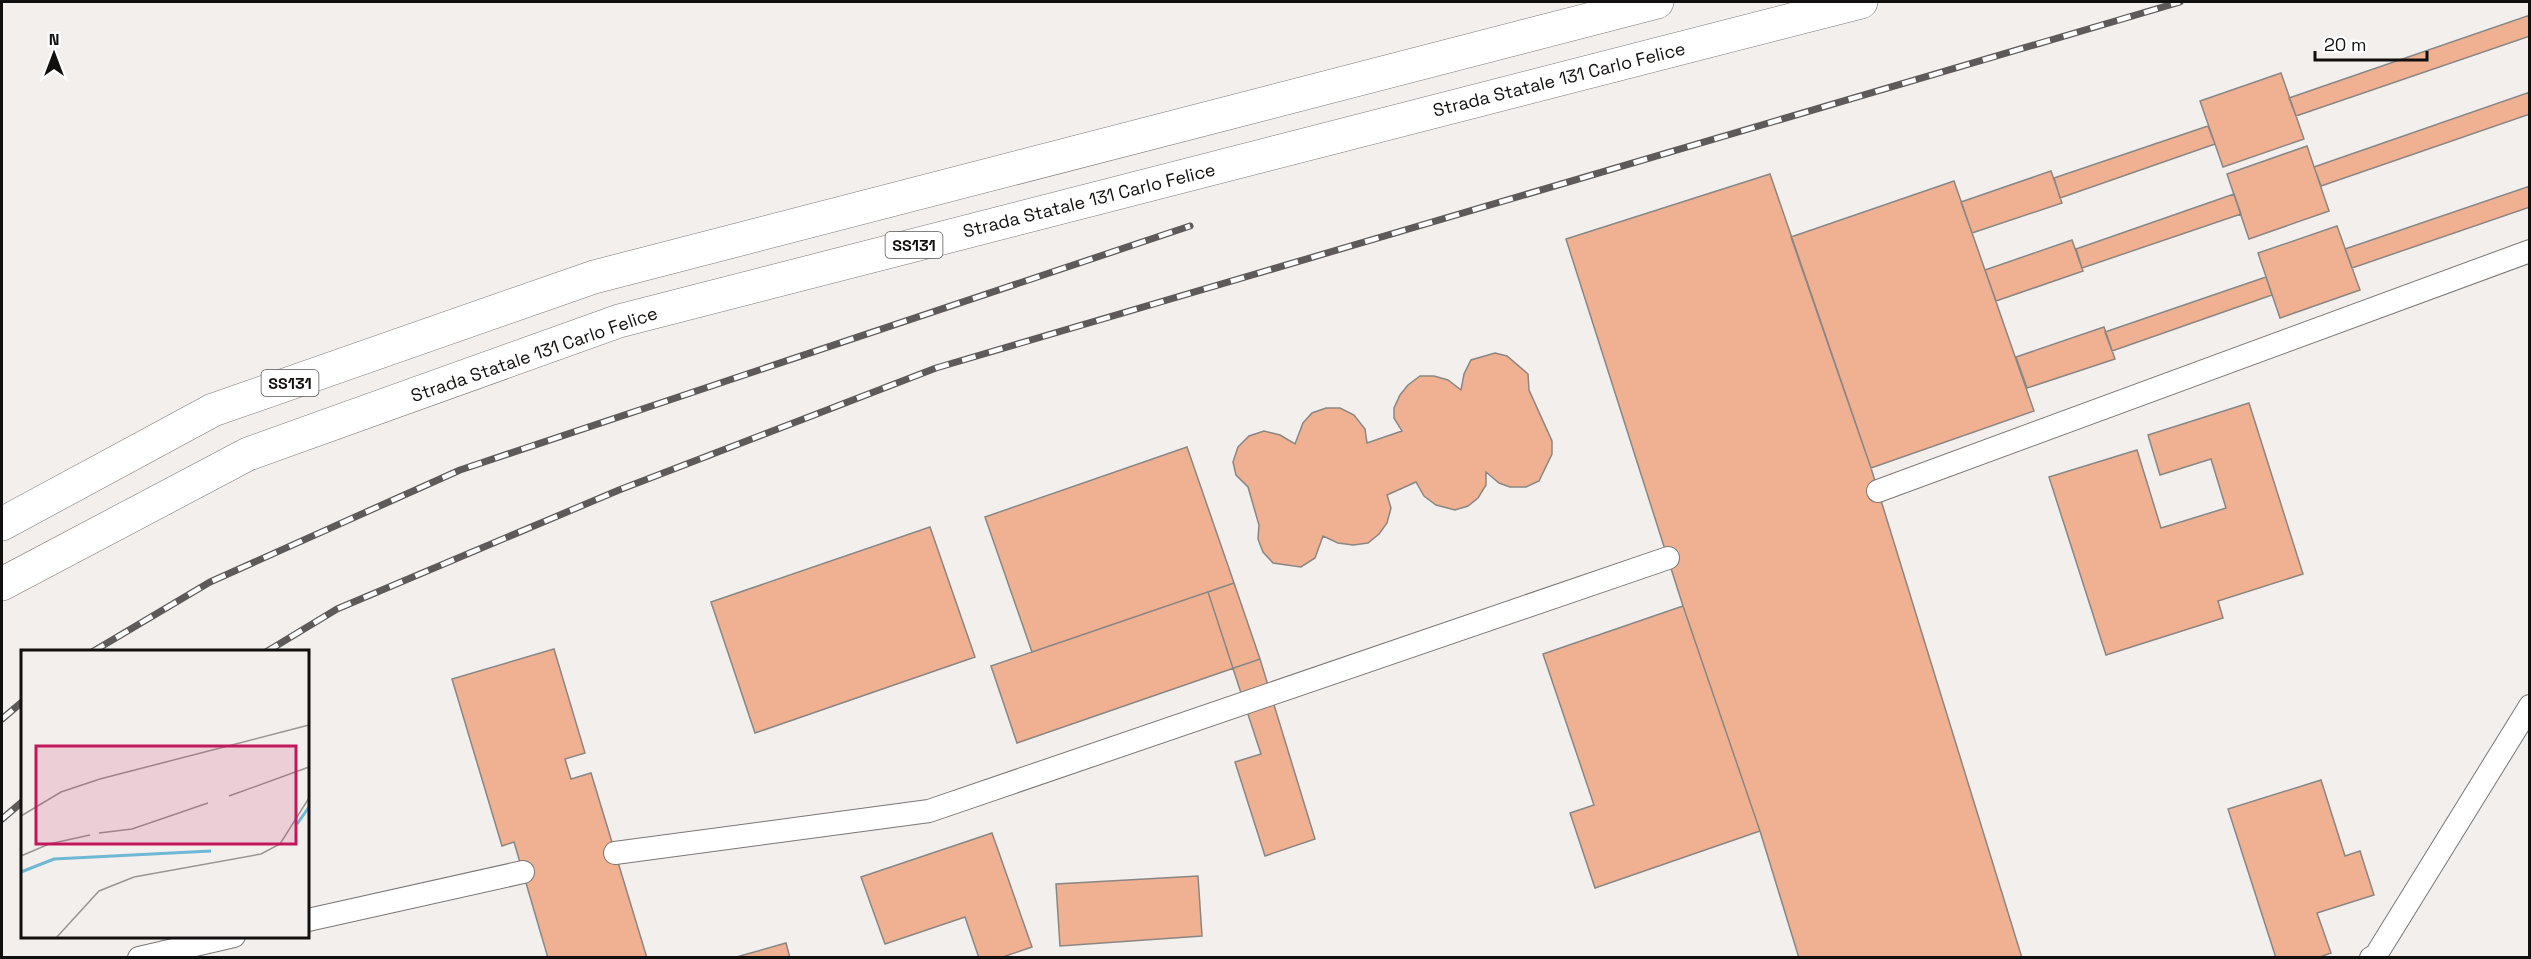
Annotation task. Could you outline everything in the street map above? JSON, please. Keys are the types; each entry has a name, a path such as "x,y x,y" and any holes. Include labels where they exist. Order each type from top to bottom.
{"highway":[{"name":"SS131","path":"2,524 213,410 594,277 1657,2"},
{"name":"Strada Statale 131 Carlo Felice","path":"2,584 248,454 619,321 1861,2"}],"lane":[{"path":"1878,491 2529,251"},
{"path":"2482,268 2529,268"},
{"path":"615,853 928,811 1668,558"},
{"path":"2371,957 2376,955 2529,706"},
{"path":"309,920 523,872"},
{"path":"140,957 225,938"}],"building":[{"path":"2530,15 2530,36 2296,116 2289,98"},
{"path":"2281,73 2304,139 2223,167 2200,101"},
{"path":"2530,92 2530,114 2321,186 2314,167"},
{"path":"2208,126 2215,144 2060,198 2054,178"},
{"path":"2307,146 2329,211 2249,239 2227,174"},
{"path":"2051,171 2062,203 1972,233 1961,202"},
{"path":"1770,174 1871,468 2022,958 1799,958 1760,831 1683,606 1566,239"},
{"path":"1954,181 2034,411 1871,468 1791,237"},
{"path":"2530,186 2530,207 2352,268 2345,249"},
{"path":"2234,194 2241,214 2082,268 2076,249"},
{"path":"2337,226 2360,290 2280,318 2258,253"},
{"path":"2072,240 2083,271 1996,301 1985,270"},
{"path":"2266,277 2272,295 2112,351 2105,332"},
{"path":"2104,327 2115,359 2027,388 2016,357"},
{"path":"1495,353 1507,356 1528,374 1529,390 1552,441 1552,454 1539,481 1526,487 1510,487 1499,483 1486,472 1486,485 1478,498 1468,506 1455,510 1436,505 1424,496 1416,482 1387,495 1391,508 1387,523 1368,543 1353,545 1338,543 1323,536 1315,558 1301,567 1273,563 1263,552 1258,539 1259,525 1248,487 1236,475 1233,462 1238,447 1249,436 1264,431 1280,435 1295,444 1303,423 1312,413 1326,408 1340,408 1354,415 1365,429 1367,443 1402,431 1394,418 1394,408 1408,385 1420,376 1434,376 1448,380 1461,390 1464,374 1471,360"},
{"path":"2249,403 2303,574 2218,601 2223,618 2106,655 2049,477 2137,450 2161,528 2226,508 2211,459 2160,475 2148,435"},
{"path":"1187,447 1234,583 1032,652 985,517"},
{"path":"930,527 975,657 755,733 711,602"},
{"path":"1234,583 1260,659 1315,839 1265,856 1235,762 1261,754 1208,592"},
{"path":"1234,583 1260,659 1017,743 991,666"},
{"path":"1683,606 1760,831 1595,888 1570,813 1594,805 1543,654"},
{"path":"554,649 585,753 565,759 571,779 591,773 647,958 548,958 514,842 502,846 452,679"},
{"path":"2321,780 2345,856 2360,851 2374,895 2317,913 2331,953 2317,958 2276,958 2228,809"},
{"path":"992,833 1032,947 1000,958 979,958 965,917 885,944 861,877"},
{"path":"1198,876 1202,936 1060,946 1056,884"},
{"path":"786,943 790,958 733,958"}],"railway":[{"path":"269,650 337,609 619,490 936,368 2180,2"},
{"path":"95,650 210,582 460,470 1190,226"},
{"path":"2,719 21,703"},
{"path":"2,819 21,803"}]}
